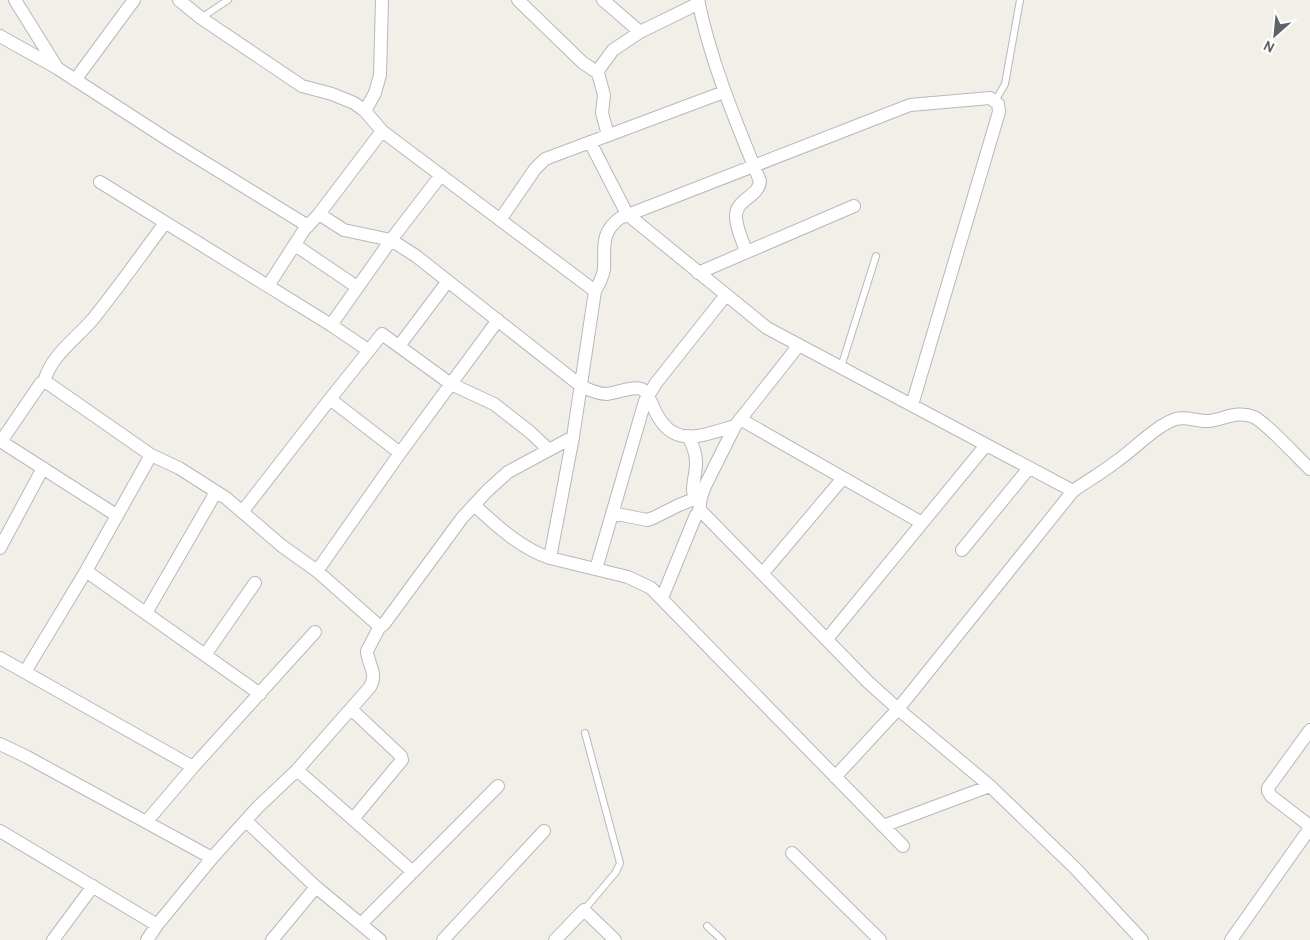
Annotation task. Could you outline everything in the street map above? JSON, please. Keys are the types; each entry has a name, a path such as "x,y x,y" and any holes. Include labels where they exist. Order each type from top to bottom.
{"street":[{"path":"15,0 57,68"},
{"path":"75,80 134,0"},
{"path":"179,0 201,18 302,86 346,99 365,111 382,131 595,291"},
{"path":"365,111 375,93 380,75 382,0"},
{"path":"518,0 582,62 598,73 604,95 602,113 608,135"},
{"path":"603,0 640,32"},
{"path":"598,73 613,50 640,32 699,1 707,37 724,92 760,184 757,190 740,205 736,215 746,252"},
{"path":"0,36 57,68 170,141 308,226"},
{"path":"500,220 540,163 608,135 724,92"},
{"path":"550,558 573,438 595,291 604,270 604,243 606,234 614,222 626,214 910,105 990,98 998,104 999,112 912,405"},
{"path":"268,286 308,226 382,131"},
{"path":"590,142 626,214 767,328 1073,492"},
{"path":"330,325 391,240 441,175"},
{"path":"100,182 368,350"},
{"path":"698,272 854,206"},
{"path":"319,214 344,230 391,240 416,256 581,386 601,394 640,388 648,395 656,414 670,432 675,435 706,434 738,423 843,478 922,523"},
{"path":"116,515 3,442 4,437 44,382 49,369 58,356 93,319 165,223"},
{"path":"295,245 357,286"},
{"path":"399,346 448,281"},
{"path":"596,569 640,413 648,395 726,295"},
{"path":"317,571 400,453 498,320"},
{"path":"242,512 382,334 451,384 494,404 530,432 549,450"},
{"path":"662,598 696,515 705,486 738,423 799,345"},
{"path":"44,382 151,455 179,468 216,492 282,546 317,571 378,625 379,628"},
{"path":"330,399 400,453"},
{"path":"835,777 898,709 1073,492 1168,422 1182,417 1208,421 1228,415 1242,414 1253,417 1264,424 1310,469"},
{"path":"688,436 694,447 697,464 693,489 702,512 868,682 990,786 1075,868 1137,938"},
{"path":"147,940 212,858 297,770 365,694 373,681 374,674 367,650 379,628 384,624 462,518 508,472 573,438"},
{"path":"827,639 986,445"},
{"path":"25,672 86,571 151,455"},
{"path":"0,548 44,468"},
{"path":"962,550 1029,468"},
{"path":"763,573 843,478"},
{"path":"146,613 216,492"},
{"path":"474,505 524,546 540,555 634,580 651,588 903,846"},
{"path":"612,512 647,520 698,505"},
{"path":"86,571 260,694"},
{"path":"205,655 255,583"},
{"path":"147,821 315,632"},
{"path":"0,658 193,767"},
{"path":"351,710 401,756 402,760 353,819"},
{"path":"1231,940 1310,827 1271,796 1268,788 1310,730"},
{"path":"0,744 133,816 147,821 212,858"},
{"path":"297,770 413,872"},
{"path":"361,924 498,786"},
{"path":"883,826 990,786"},
{"path":"246,821 316,886 380,940"},
{"path":"0,831 157,926"},
{"path":"443,940 544,831"},
{"path":"792,853 880,940"},
{"path":"53,940 93,886"},
{"path":"272,940 316,886"},
{"path":"555,940 584,910 615,940"}],"lane":[{"path":"201,18 228,0"},
{"path":"995,101 1005,84 1020,0"},
{"path":"841,367 876,256"},
{"path":"584,910 616,872 620,864 585,733"},
{"path":"707,926 722,940"}]}
